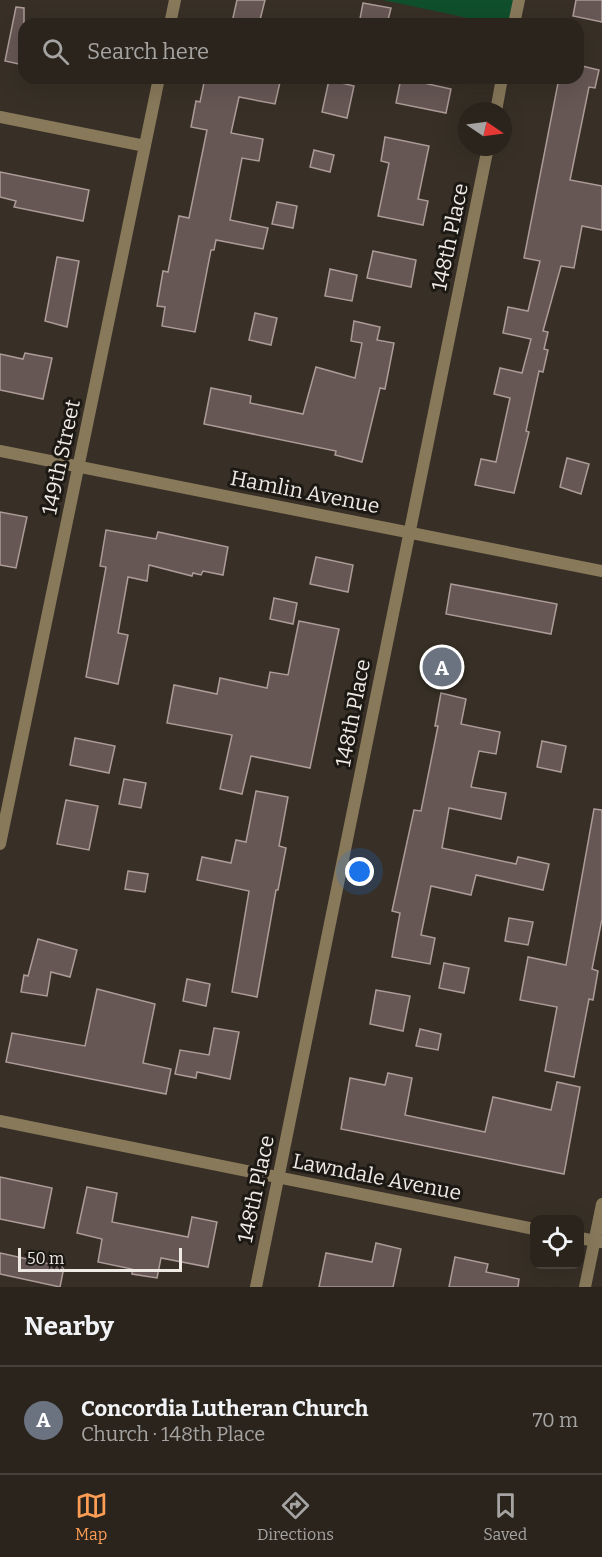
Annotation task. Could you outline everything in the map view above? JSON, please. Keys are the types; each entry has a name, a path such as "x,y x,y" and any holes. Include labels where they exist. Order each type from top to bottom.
{"street":[{"path":"171,18 175,0"},
{"path":"515,18 519,0"},
{"name":"149th Street","path":"0,844 5,792 78,467 158,84"},
{"path":"498,102 501,84"},
{"path":"0,117 145,146"},
{"name":"148th Place","path":"256,1287 486,156"},
{"name":"Hamlin Avenue","path":"0,451 602,571"},
{"name":"Lawndale Avenue","path":"0,1121 530,1228"},
{"path":"585,1287 598,1241 602,1204"}],"green space":[{"path":"383,0 519,0 515,18 468,18"}],"building":[{"path":"237,0 265,0 260,18 233,18"},
{"path":"576,0 602,0 602,22 573,16"},
{"path":"363,3 391,8 388,18 360,18"},
{"path":"16,7 24,8 24,18 18,18 18,64 5,61"},
{"path":"584,66 599,70 595,88 589,87 570,180 602,186 602,230 582,226 574,268 561,266 543,331 548,332 544,349 548,350 543,372 539,371 526,431 529,432 514,493 475,485 481,459 496,462 510,398 494,394 500,368 522,373 531,339 503,333 508,307 528,311 540,261 524,258 558,84 584,84"},
{"path":"204,84 280,84 275,104 239,97 231,133 263,139 259,161 242,158 230,220 268,228 263,249 216,240 214,250 211,250 195,332 162,326 165,307 157,306 163,271 168,272 179,216 189,218 207,130 191,127 196,101 200,102"},
{"path":"328,84 354,86 347,118 322,112"},
{"path":"400,84 428,84 451,89 446,113 396,103"},
{"path":"385,137 429,146 418,199 428,201 423,225 378,216 389,163 381,161"},
{"path":"314,150 334,155 330,172 310,167"},
{"path":"0,172 89,190 83,221 14,207 16,201 0,197"},
{"path":"277,202 297,206 293,228 272,224"},
{"path":"373,251 416,260 411,287 367,278"},
{"path":"57,257 79,261 67,327 45,321"},
{"path":"330,269 357,275 352,301 325,296"},
{"path":"255,313 277,318 271,345 249,340"},
{"path":"354,321 380,327 377,340 394,343 385,389 380,388 362,462 335,455 336,451 204,424 211,388 251,396 250,403 303,414 316,367 355,378 362,343 351,341"},
{"path":"25,353 52,358 43,399 0,390 0,354 23,359"},
{"path":"567,458 589,464 581,494 560,487"},
{"path":"0,512 27,517 16,568 0,565"},
{"path":"106,530 156,539 158,532 228,547 223,575 203,571 201,575 193,573 192,576 149,565 147,581 128,577 118,633 128,635 118,684 86,677 106,567 100,566"},
{"path":"316,557 353,565 348,592 310,584"},
{"path":"451,584 557,604 551,634 446,614"},
{"path":"274,598 297,603 293,624 270,619"},
{"path":"299,621 339,629 310,768 251,756 242,794 220,789 232,735 167,723 174,685 217,694 220,678 267,688 270,672 288,675"},
{"path":"441,693 466,699 461,724 500,732 496,754 479,751 471,787 506,793 501,819 449,808 442,848 516,864 518,857 549,864 543,890 476,875 471,895 431,886 421,935 435,938 430,964 392,957 400,913 392,911 414,810 421,811 438,726 435,726"},
{"path":"75,738 115,746 109,773 70,765"},
{"path":"542,741 566,746 561,772 537,767"},
{"path":"124,779 146,783 141,808 119,804"},
{"path":"256,791 288,797 279,846 286,848 257,997 232,992 249,891 197,880 202,857 231,863 236,840 246,842"},
{"path":"66,800 98,806 89,850 57,844"},
{"path":"594,809 602,810 602,919 592,969 598,971 593,1000 589,999 574,1077 545,1071 557,1007 520,1000 528,957 566,965"},
{"path":"128,871 148,874 145,892 125,889"},
{"path":"509,918 533,922 528,945 505,941"},
{"path":"38,939 77,950 70,977 51,972 47,996 21,992 24,975 28,976"},
{"path":"444,963 469,968 464,993 439,988"},
{"path":"187,979 210,984 206,1006 183,1001"},
{"path":"97,989 155,1004 143,1063 171,1069 166,1094 6,1062 12,1033 85,1046"},
{"path":"376,990 410,996 403,1031 370,1024"},
{"path":"214,1028 239,1032 230,1079 197,1072 196,1078 175,1074 180,1050 209,1055"},
{"path":"420,1029 441,1034 438,1050 416,1046"},
{"path":"388,1073 412,1078 405,1115 485,1132 493,1097 551,1110 557,1082 580,1087 564,1174 341,1129 350,1078 385,1085"},
{"path":"0,1177 52,1188 44,1228 0,1219"},
{"path":"87,1187 117,1193 112,1222 188,1237 192,1217 217,1222 208,1267 161,1258 157,1278 132,1274 132,1269 98,1262 102,1239 77,1233"},
{"path":"376,1243 401,1249 393,1287 319,1287 326,1253 372,1262"},
{"path":"0,1253 64,1267 60,1287 0,1274"},
{"path":"455,1257 488,1264 486,1272 519,1279 518,1287 449,1287"}],"place":[{"name":"Concordia Lutheran Church","path":"442,667"}]}
